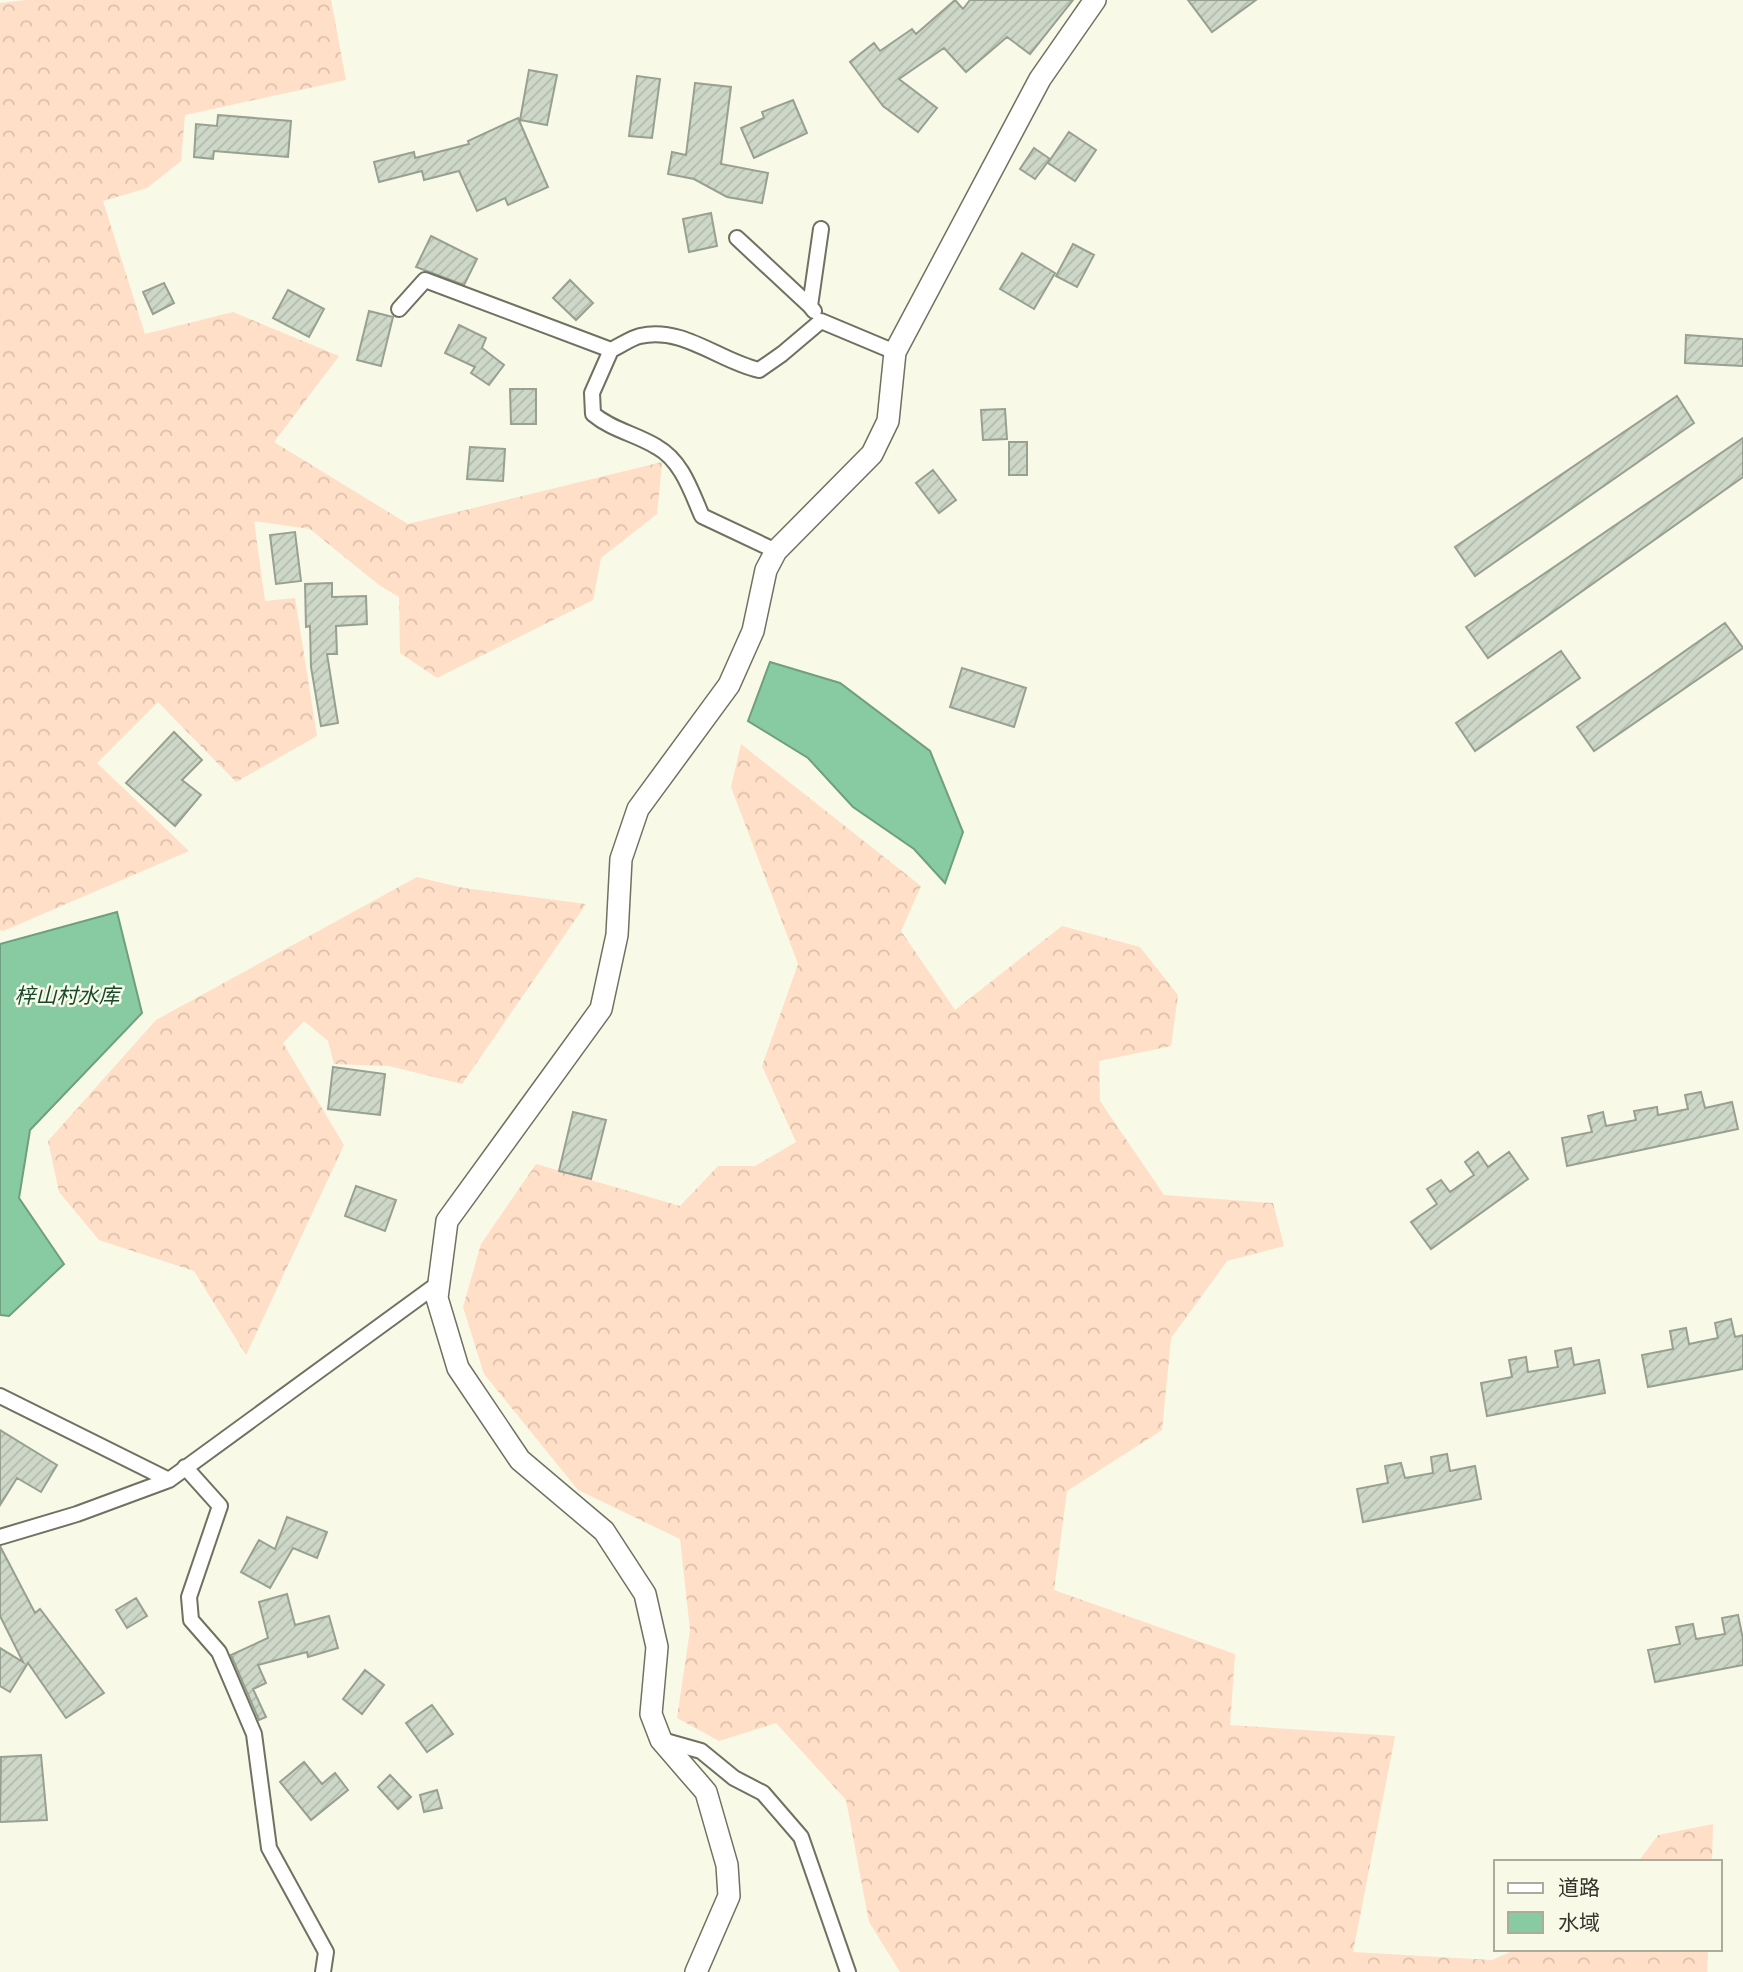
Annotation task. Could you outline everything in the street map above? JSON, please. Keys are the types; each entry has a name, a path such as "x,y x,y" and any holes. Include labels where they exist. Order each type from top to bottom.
{"street":[{"path":"696,1972 729,1896 727,1865 706,1792 661,1740 651,1714 657,1647 645,1594 604,1531 520,1460 458,1368 438,1298 447,1221 601,1009 617,936 621,859 638,809 729,685 752,631 766,570 775,551 872,454 888,421 895,352 1040,79 1095,0"},
{"path":"810,306 821,229"},
{"path":"737,238 810,306 821,321 895,352"},
{"path":"399,309 425,280 611,350"},
{"path":"775,551 702,516 681,469 659,447 607,426 593,414 592,393 611,350 640,336 681,337 738,365 759,370 821,321"},
{"path":"0,1537 77,1514 169,1480 439,1283"},
{"path":"0,1396 169,1480"},
{"path":"185,1467 220,1506 189,1597 191,1620 219,1652 254,1734 269,1848 326,1952 323,1972"},
{"path":"661,1740 702,1751 734,1778 763,1793 800,1837 848,1972"}],"green space":[{"path":"26,0 331,0 346,80 185,115 181,161 147,188 103,201 145,334 233,312 339,356 274,442 408,524 662,462 657,514 601,558 593,600 437,678 400,653 399,597 379,585 310,529 254,521 265,601 295,598 317,736 236,782 158,702 97,763 189,851 3,931 0,930 0,3"},
{"path":"741,744 921,886 901,931 955,1010 1062,926 1140,947 1178,995 1171,1046 1099,1061 1100,1101 1164,1195 1273,1203 1284,1246 1227,1261 1171,1338 1162,1430 1067,1491 1054,1590 1235,1654 1230,1725 1395,1736 1353,1952 1492,1960 1512,1951 1708,1951 1707,1972 900,1972 869,1922 846,1800 776,1723 719,1741 677,1718 690,1630 680,1539 578,1490 484,1374 463,1307 481,1244 536,1164 680,1206 718,1166 755,1166 796,1142 762,1066 798,964 731,787"},
{"path":"417,877 464,888 586,904 462,1084 389,1066 334,1064 328,1041 304,1021 283,1043 344,1145 246,1355 194,1271 99,1240 59,1192 48,1141 156,1020"},
{"path":"1713,1824 1712,1860 1639,1860 1658,1835"}],"water":[{"path":"770,662 840,683 930,751 963,832 945,883 914,849 853,807 808,758 748,721"},
{"name":"梓山村水库","path":"117,912 142,1013 30,1130 19,1198 64,1264 9,1316 0,1315 0,944"}],"building":[{"path":"955,0 963,9 970,0 1073,0 1030,54 1007,37 966,72 944,48 899,79 937,108 918,132 883,106 850,62 874,43 880,51 912,29 916,34"},
{"path":"1188,0 1256,0 1212,32"},
{"path":"529,70 557,75 547,125 520,120"},
{"path":"637,76 660,79 652,138 629,136"},
{"path":"695,83 731,87 721,164 768,173 762,203 727,197 694,179 668,174 672,152 686,155"},
{"path":"793,100 807,133 754,158 741,128 764,118 762,112"},
{"path":"218,115 291,121 288,157 214,151 213,159 194,157 196,124 217,126"},
{"path":"518,118 548,187 508,205 505,198 477,211 459,171 424,180 422,171 379,182 374,162 414,152 415,158 469,144 468,141"},
{"path":"1069,132 1096,150 1075,181 1048,163"},
{"path":"1034,148 1050,159 1035,179 1020,169"},
{"path":"711,213 717,246 689,252 683,219"},
{"path":"431,236 477,259 464,285 416,267"},
{"path":"1073,244 1094,255 1077,287 1056,276"},
{"path":"1022,253 1055,273 1034,309 1000,289"},
{"path":"570,280 593,303 576,320 553,298"},
{"path":"164,283 174,303 153,314 143,292"},
{"path":"288,290 324,309 309,337 273,318"},
{"path":"369,311 393,317 381,366 357,360"},
{"path":"459,325 486,338 482,348 504,365 489,385 471,373 475,367 445,353"},
{"path":"1686,335 1743,339 1743,366 1685,363"},
{"path":"510,389 536,389 536,424 511,424"},
{"path":"1677,396 1694,423 1475,576 1455,547"},
{"path":"1005,409 1007,439 983,440 981,410"},
{"path":"1743,438 1743,477 1488,658 1466,627"},
{"path":"1009,442 1027,442 1027,475 1009,475"},
{"path":"470,447 505,449 503,481 467,479"},
{"path":"933,470 956,500 939,513 916,483"},
{"path":"295,532 301,581 276,584 270,535"},
{"path":"332,583 332,597 366,596 367,624 336,626 337,654 327,654 338,723 321,726 311,667 310,626 306,627 305,584"},
{"path":"1725,623 1743,648 1594,751 1577,727"},
{"path":"1561,651 1580,678 1475,751 1456,723"},
{"path":"962,668 1026,688 1014,727 950,707"},
{"path":"174,732 202,760 182,780 201,795 175,826 126,783"},
{"path":"333,1067 385,1074 380,1115 328,1109"},
{"path":"1701,1092 1705,1108 1732,1102 1738,1129 1567,1166 1562,1138 1592,1132 1588,1116 1603,1112 1606,1126 1636,1120 1634,1111 1657,1107 1658,1115 1688,1109 1685,1095"},
{"path":"573,1112 606,1120 591,1179 559,1171"},
{"path":"1478,1152 1488,1167 1509,1152 1528,1179 1431,1249 1411,1222 1437,1204 1427,1189 1441,1180 1450,1192 1474,1175 1465,1162"},
{"path":"356,1186 396,1200 385,1231 345,1216"},
{"path":"1731,1319 1735,1337 1743,1335 1743,1369 1648,1387 1642,1355 1673,1349 1670,1331 1686,1328 1689,1344 1718,1338 1715,1323"},
{"path":"1571,1348 1574,1365 1599,1360 1605,1393 1487,1416 1481,1383 1512,1377 1509,1360 1526,1357 1528,1372 1558,1367 1555,1351"},
{"path":"0,1430 57,1465 41,1492 17,1478 0,1505"},
{"path":"1447,1454 1450,1471 1475,1466 1481,1499 1363,1522 1357,1489 1388,1483 1385,1466 1401,1463 1405,1478 1433,1473 1431,1457"},
{"path":"287,1517 327,1532 317,1558 293,1548 270,1588 241,1572 259,1540 275,1549"},
{"path":"0,1546 35,1613 40,1609 104,1693 66,1718 28,1663 10,1692 0,1686 0,1648 23,1662 0,1616"},
{"path":"287,1594 295,1625 329,1616 338,1648 308,1657 307,1652 258,1665 266,1683 253,1689 266,1717 259,1720 231,1655 268,1638 259,1602"},
{"path":"136,1598 147,1616 127,1628 116,1610"},
{"path":"1738,1615 1743,1639 1743,1665 1655,1682 1648,1650 1680,1644 1676,1627 1693,1624 1696,1639 1725,1634 1722,1618"},
{"path":"365,1670 384,1685 362,1714 343,1699"},
{"path":"432,1705 453,1734 427,1752 406,1723"},
{"path":"41,1755 47,1820 0,1822 1,1757"},
{"path":"304,1762 322,1784 335,1773 348,1790 311,1820 280,1782"},
{"path":"390,1775 411,1797 398,1809 378,1787"},
{"path":"437,1790 442,1808 424,1812 420,1795"}]}
